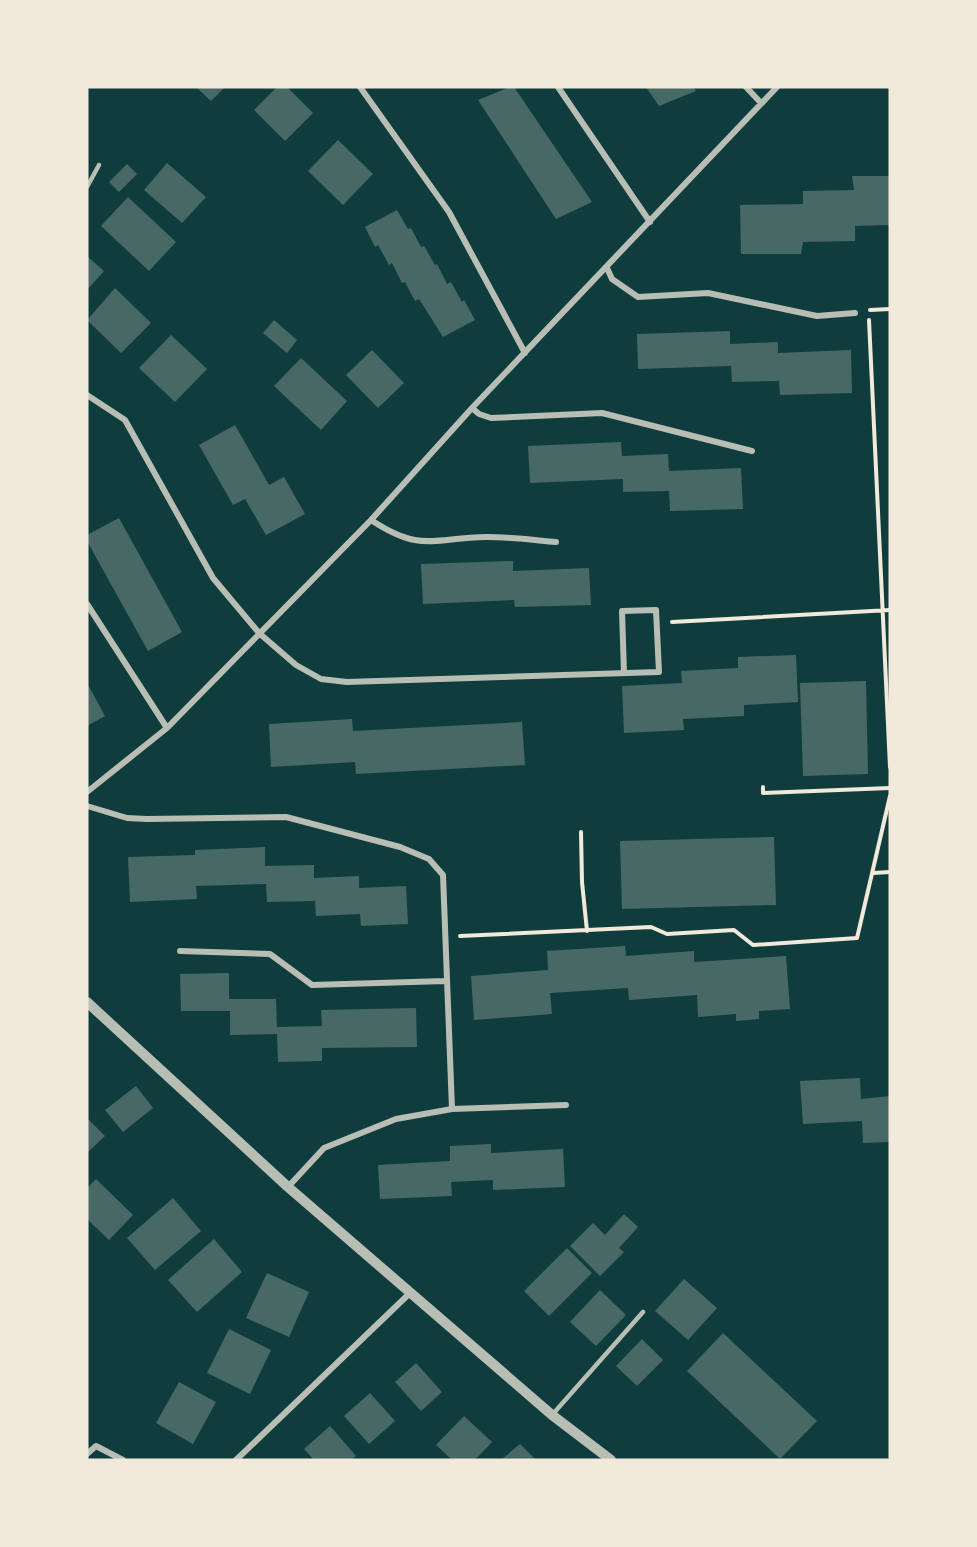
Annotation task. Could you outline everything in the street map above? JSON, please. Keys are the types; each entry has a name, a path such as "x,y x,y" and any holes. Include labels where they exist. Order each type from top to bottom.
{"street":[{"path":"360,87 449,212 525,353"},
{"path":"558,87 650,222"},
{"path":"746,87 761,103"},
{"path":"87,792 167,728 371,520 472,408 777,87"},
{"path":"607,268 612,279 638,297 708,293 817,316 855,313"},
{"path":"87,395 125,420 213,578 259,633 297,665 321,680 347,682 659,672 656,610 622,611 624,673"},
{"path":"472,408 479,414 491,418 602,413 752,451"},
{"path":"371,520 392,534 420,543 484,537 556,542"},
{"path":"87,604 167,728"},
{"path":"87,806 127,818 286,817 400,847 429,859 443,875 445,981 452,1109"},
{"path":"180,951 270,954 312,985 445,981"},
{"path":"87,1002 288,1187 552,1415 611,1460"},
{"path":"288,1187 324,1148 396,1119 452,1109 566,1105"},
{"path":"236,1460 410,1293"},
{"path":"87,1454 96,1446 123,1460"}],"lane":[{"path":"87,187 99,165"},
{"path":"552,1415 643,1312"}],"path":[{"path":"869,310 890,767"},
{"path":"656,622 890,610"},
{"path":"763,787 763,793 890,788"},
{"path":"444,936 651,927 666,934 734,930 753,945 857,938 890,796"},
{"path":"581,832 587,931"},
{"path":"873,873 890,872"}],"building":[{"path":"196,87 225,87 211,101"},
{"path":"277,87 287,87 313,113 285,141 254,110"},
{"path":"514,87 592,202 556,219 478,100"},
{"path":"646,87 693,87 696,91 659,106"},
{"path":"338,140 373,174 343,205 308,171"},
{"path":"167,163 206,197 182,223 144,190"},
{"path":"127,164 137,174 119,192 109,182"},
{"path":"852,176 890,176 890,225 855,226 855,241 803,242 801,254 741,254 740,205 803,204 803,191 854,190"},
{"path":"128,197 176,242 149,271 101,226"},
{"path":"397,210 408,229 411,228 421,247 424,246 435,265 437,264 447,284 451,282 462,302 464,300 475,320 443,337 419,299 415,301 405,282 402,283 392,263 389,265 378,245 375,247 365,227"},
{"path":"87,256 104,271 87,290"},
{"path":"115,288 151,323 121,353 87,320"},
{"path":"274,320 297,340 287,353 263,333"},
{"path":"730,331 730,344 778,342 778,353 851,350 852,393 780,395 779,381 732,382 731,366 638,369 637,334"},
{"path":"171,335 207,369 175,402 139,368"},
{"path":"372,350 404,383 378,408 346,375"},
{"path":"301,358 347,401 321,430 274,386"},
{"path":"235,425 269,485 284,477 305,514 266,535 245,499 233,505 199,445"},
{"path":"621,442 622,456 668,454 669,471 741,468 743,509 670,511 669,491 623,492 623,479 530,483 528,446"},
{"path":"119,518 182,632 148,651 87,541 87,535"},
{"path":"513,561 513,571 589,568 591,605 515,607 514,600 423,604 421,564"},
{"path":"796,655 798,702 744,705 744,716 683,719 684,730 624,733 622,686 682,683 681,671 738,668 738,657"},
{"path":"866,681 868,774 803,776 800,683"},
{"path":"87,683 105,716 87,726"},
{"path":"352,719 353,731 522,722 525,765 356,774 355,762 271,767 269,724"},
{"path":"774,837 776,905 622,909 620,841"},
{"path":"265,847 265,866 314,865 314,878 359,876 359,888 406,886 408,924 361,926 360,914 316,916 315,901 267,902 266,884 196,886 197,899 130,902 128,857 195,855 195,850"},
{"path":"625,946 626,956 694,951 694,962 786,956 790,1009 759,1011 759,1019 736,1021 736,1014 698,1017 697,995 629,1000 628,988 550,993 552,1014 474,1020 471,976 548,970 547,951"},
{"path":"229,973 229,999 276,999 277,1027 322,1026 321,1010 416,1008 417,1047 322,1048 322,1061 278,1062 277,1034 230,1035 230,1011 181,1011 180,974"},
{"path":"860,1078 861,1099 890,1096 890,1142 863,1143 862,1121 803,1124 800,1081"},
{"path":"136,1086 153,1108 123,1132 105,1110"},
{"path":"87,1118 105,1136 87,1153"},
{"path":"491,1144 491,1153 563,1149 565,1187 493,1190 493,1180 451,1182 452,1196 380,1199 378,1165 450,1161 450,1146"},
{"path":"96,1179 133,1215 109,1240 87,1219 87,1188"},
{"path":"173,1198 201,1231 155,1270 127,1238"},
{"path":"624,1214 638,1227 619,1248 624,1252 600,1276 570,1246 593,1223 605,1235"},
{"path":"214,1239 242,1272 197,1312 168,1280"},
{"path":"567,1248 592,1273 549,1316 524,1291"},
{"path":"267,1273 309,1292 289,1337 246,1318"},
{"path":"684,1279 717,1308 688,1340 655,1311"},
{"path":"600,1290 626,1315 596,1346 570,1322"},
{"path":"229,1329 271,1350 250,1394 207,1373"},
{"path":"723,1333 817,1421 780,1459 687,1371"},
{"path":"642,1339 663,1360 637,1386 616,1366"},
{"path":"416,1363 442,1392 421,1411 395,1382"},
{"path":"179,1382 216,1402 193,1444 156,1423"},
{"path":"370,1393 395,1421 369,1444 344,1416"},
{"path":"464,1416 492,1442 475,1460 452,1460 436,1445"},
{"path":"330,1426 356,1456 351,1460 314,1460 304,1449"},
{"path":"520,1444 536,1460 501,1460"}]}
